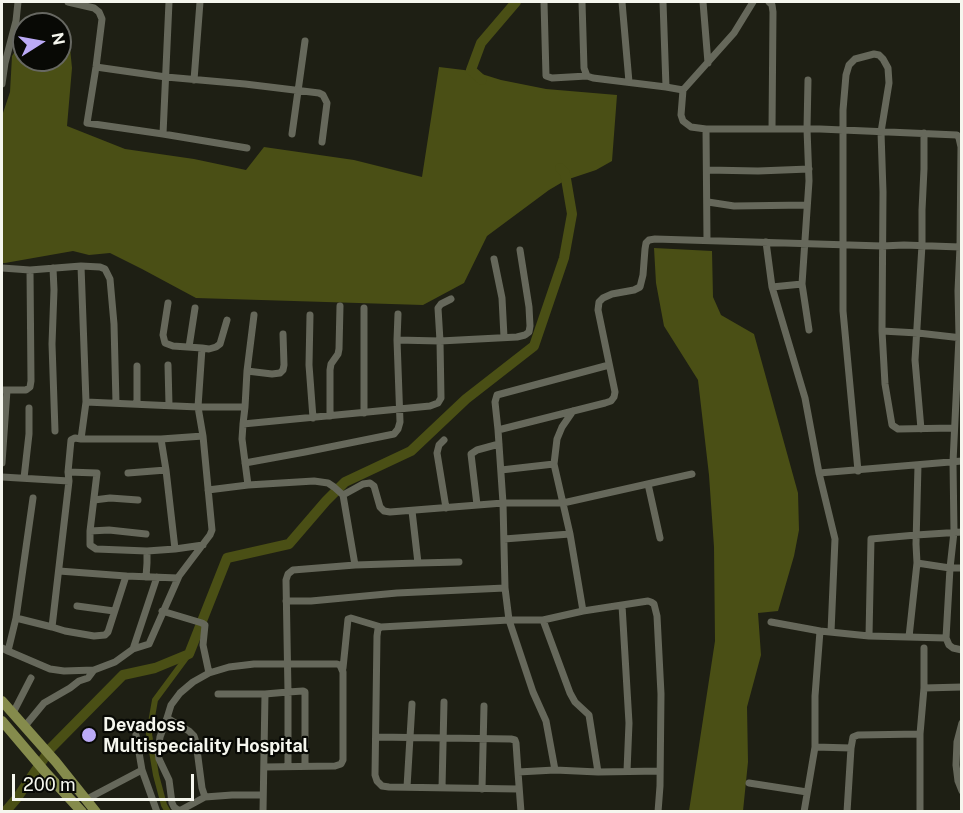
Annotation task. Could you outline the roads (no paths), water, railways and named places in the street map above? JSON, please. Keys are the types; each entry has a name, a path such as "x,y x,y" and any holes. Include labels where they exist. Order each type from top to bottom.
{"main road":[{"path":"2,701 96,812"},
{"path":"2,721 82,812"}],"street":[{"path":"2,84 3,62 16,21 18,2"},
{"path":"68,2 94,8 102,19 87,123 247,148"},
{"path":"163,134 169,2"},
{"path":"194,80 200,2"},
{"path":"544,2 546,76 552,78 587,76 683,90"},
{"path":"582,2 584,68 587,76"},
{"path":"622,2 629,82"},
{"path":"663,2 666,87"},
{"path":"703,2 708,63"},
{"path":"753,2 734,33 683,90 681,115 683,121 691,127 952,134 959,138 961,147 961,247 958,291 960,337 953,462 958,532 950,568 946,638 952,648 962,650"},
{"path":"769,2 773,12 772,129"},
{"path":"292,134 305,41"},
{"path":"858,471 843,311 843,130 846,75 849,65 855,59 874,54 879,55 888,68 889,83 881,132 882,331 885,384 891,425 898,429 954,428"},
{"path":"96,67 166,77 319,93 326,99 327,109 322,142"},
{"path":"808,80 809,170 802,284 809,330"},
{"path":"706,129 707,240"},
{"path":"921,429 915,360 922,245 924,133"},
{"path":"707,170 809,170"},
{"path":"708,202 734,206 807,206"},
{"path":"498,430 611,401 615,392 598,310 599,302 612,294 640,287 646,243 649,240 961,247"},
{"path":"766,242 772,287 805,398 819,473 835,539 831,632"},
{"path":"397,340 440,341 525,335 529,332 530,326 520,250"},
{"path":"494,259 502,298 504,338"},
{"path":"81,266 86,402 81,439"},
{"path":"2,268 30,270 81,266 105,269 110,279 114,324 116,404"},
{"path":"53,268 52,344 55,431"},
{"path":"2,463 4,390 26,390 30,387 31,381 30,270"},
{"path":"772,287 802,284"},
{"path":"243,424 422,407 438,403 441,398 438,308 451,299"},
{"path":"168,303 163,340 168,345 209,349 216,347 220,344 227,320"},
{"path":"330,416 330,370 339,349 340,306"},
{"path":"189,347 195,308"},
{"path":"364,308 364,413"},
{"path":"245,463 394,434 400,422 398,314"},
{"path":"248,485 242,439 254,315"},
{"path":"310,315 309,365 313,418"},
{"path":"882,331 960,337"},
{"path":"247,371 280,373 284,365 284,334"},
{"path":"33,498 16,618 5,650 50,669 94,670 116,662 133,649 149,644 178,578 212,530 198,407 202,348"},
{"path":"168,365 169,405"},
{"path":"555,770 546,721 533,692 509,620 505,588 503,503 495,402 497,395 609,365"},
{"path":"137,366 138,404"},
{"path":"86,402 245,408"},
{"path":"24,478 29,408"},
{"path":"573,411 561,427 554,464 570,534 583,611"},
{"path":"52,627 69,481 71,440 75,438 203,436"},
{"path":"160,438 175,549"},
{"path":"444,440 439,445 437,453 446,508"},
{"path":"477,505 471,454 499,444"},
{"path":"819,473 962,461"},
{"path":"501,470 554,464"},
{"path":"909,637 917,564 918,465"},
{"path":"128,473 166,470"},
{"path":"68,472 97,473 90,531 90,542 93,547 147,551 203,545"},
{"path":"342,494 370,483 374,486 381,507 384,511 390,512 503,503 563,503 692,474"},
{"path":"2,477 69,481"},
{"path":"208,490 314,481 328,483 342,494 355,565"},
{"path":"648,484 660,538"},
{"path":"94,500 110,498 138,500"},
{"path":"412,511 418,562"},
{"path":"90,531 109,530 146,534"},
{"path":"869,636 871,539 958,532"},
{"path":"504,539 570,534"},
{"path":"146,577 147,551"},
{"path":"288,766 286,580 290,571 355,565 459,562"},
{"path":"917,564 962,567"},
{"path":"59,571 178,578"},
{"path":"16,618 65,631 105,635 108,632 126,576"},
{"path":"133,649 157,577"},
{"path":"286,601 311,601 398,592 505,588"},
{"path":"264,767 341,764 343,760 343,669 348,619 381,627 543,620 648,601 654,604 656,610 661,694 658,812"},
{"path":"622,605 629,723 627,771"},
{"path":"77,606 114,611"},
{"path":"162,611 202,623 205,626 203,651 209,673"},
{"path":"543,620 570,693 575,702 589,715 598,772"},
{"path":"771,622 820,631 869,636 946,638"},
{"path":"381,627 378,629 377,636 376,781 382,786 389,787 518,789"},
{"path":"804,812 815,747 815,696 820,631"},
{"path":"920,812 920,734 924,688 924,648"},
{"path":"262,795 205,797 181,810 174,807 169,780 158,752 160,737 171,705 193,682 209,673 229,667 254,664 337,664 343,669"},
{"path":"28,730 44,703 88,678 94,670"},
{"path":"14,713 31,678"},
{"path":"924,688 962,687"},
{"path":"218,694 305,692 305,766"},
{"path":"263,812 264,694"},
{"path":"442,788 444,702"},
{"path":"407,787 412,704"},
{"path":"482,789 484,706"},
{"path":"167,718 194,736 205,797"},
{"path":"962,723 957,742 956,765 962,791"},
{"path":"847,812 853,737 920,734"},
{"path":"136,735 142,770 157,812"},
{"path":"376,736 515,740 521,812"},
{"path":"815,747 851,748"},
{"path":"87,800 142,770"},
{"path":"518,772 660,771"},
{"path":"749,783 807,792"}],"waterway":[{"path":"482,80 471,70 481,43 516,2"},
{"path":"5,812 51,748 123,675 155,668 189,654 227,558 289,544 345,482 411,451 466,399 534,346 564,258 572,214 565,173 560,168"},
{"path":"168,812 156,775 149,734 155,700 189,654"}],"place":[{"name":"Devadoss Multispeciality Hospital","path":"89,735"}]}
